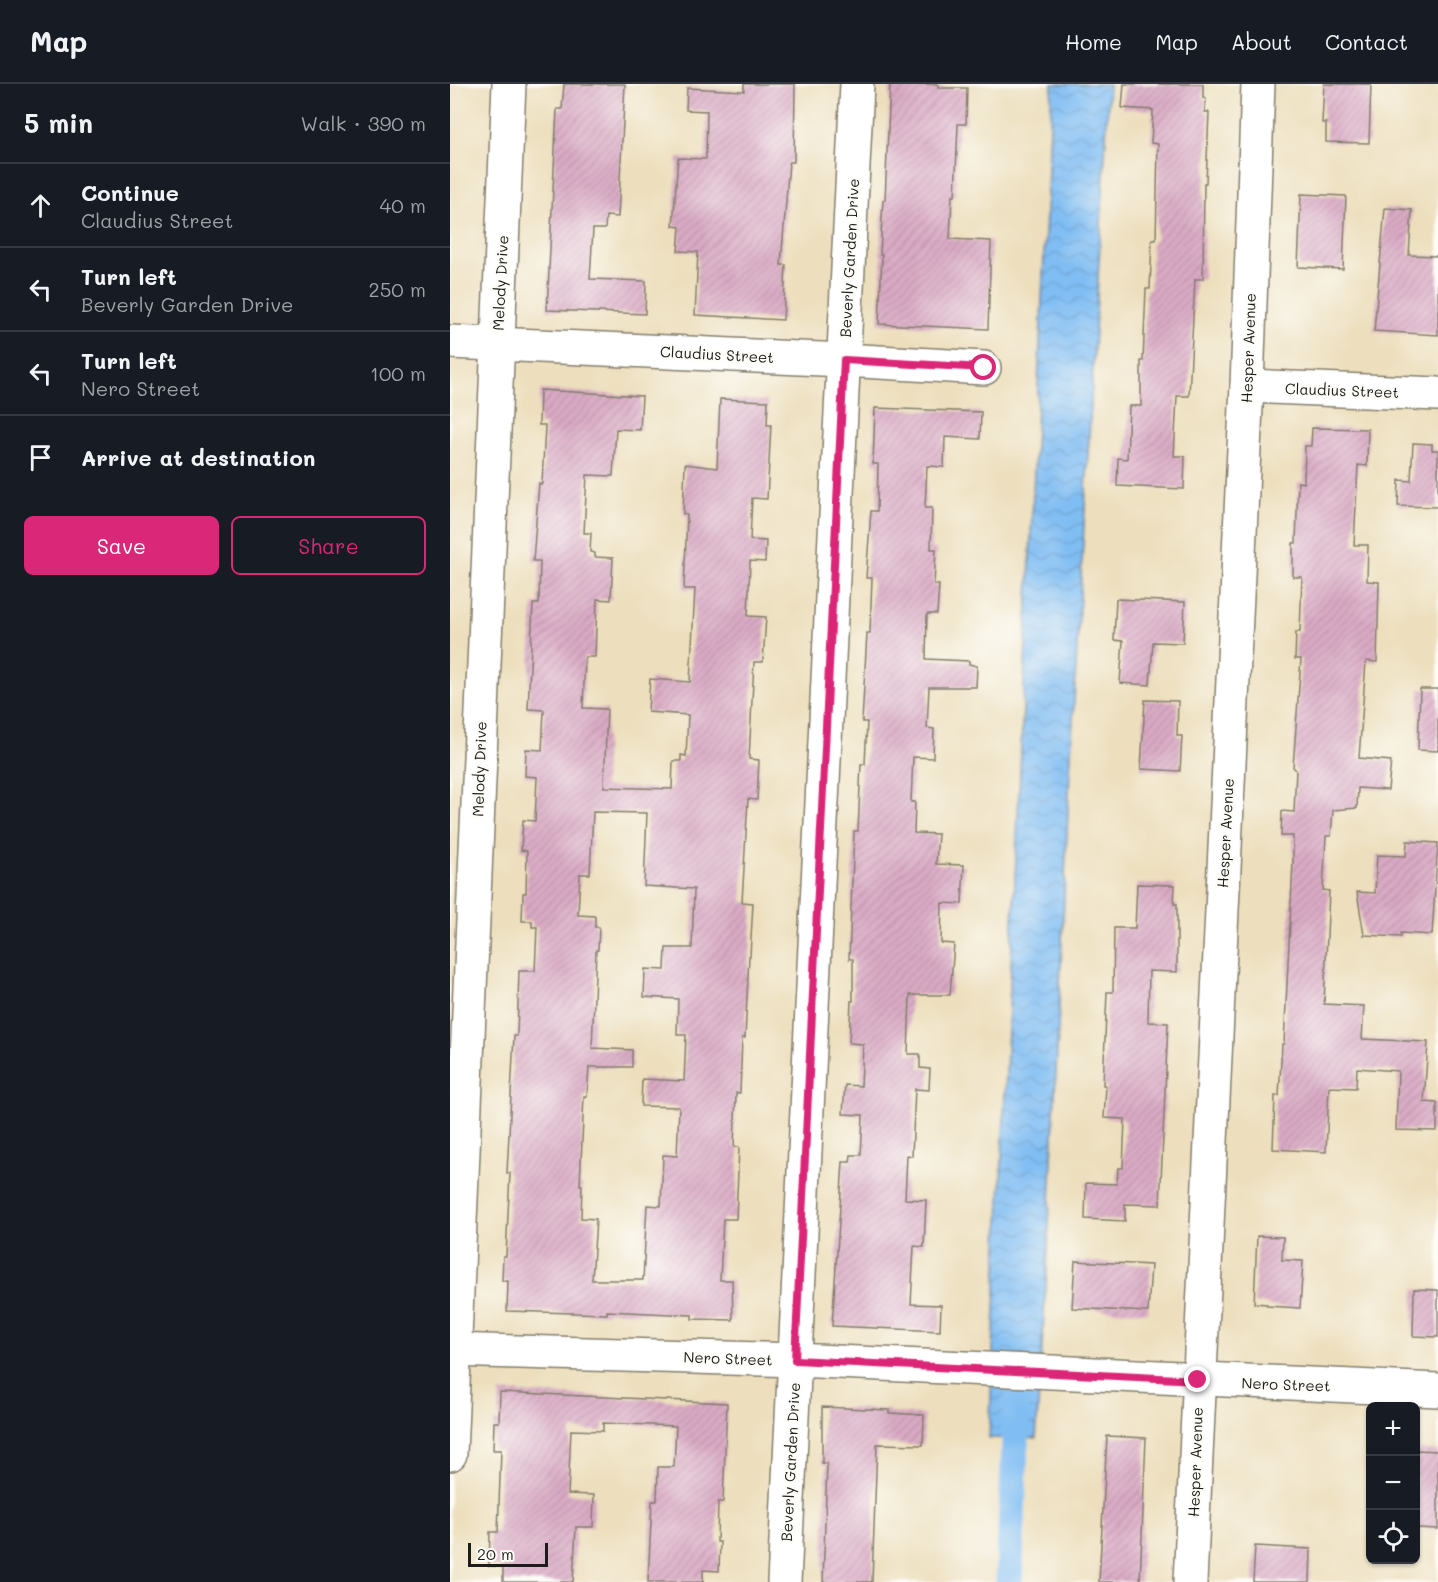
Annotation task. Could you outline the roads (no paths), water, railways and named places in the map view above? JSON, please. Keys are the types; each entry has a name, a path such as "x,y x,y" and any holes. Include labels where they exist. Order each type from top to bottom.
{"street":[{"name":"Melody Drive","path":"450,1454 452,1350 509,84"},
{"name":"Beverly Garden Drive","path":"784,1582 857,84"},
{"name":"Hesper Avenue","path":"1190,1582 1247,386 1258,84"},
{"name":"Claudius Street","path":"450,342 984,368"},
{"name":"Claudius Street","path":"1247,386 1438,394"},
{"name":"Nero Street","path":"452,1350 795,1360 1438,1390"}],"water":[{"path":"1052,84 1109,84 1069,790 1047,1269 1036,1438 989,1438"}],"waterway":[{"path":"1009,1582 1017,1400"}]}
